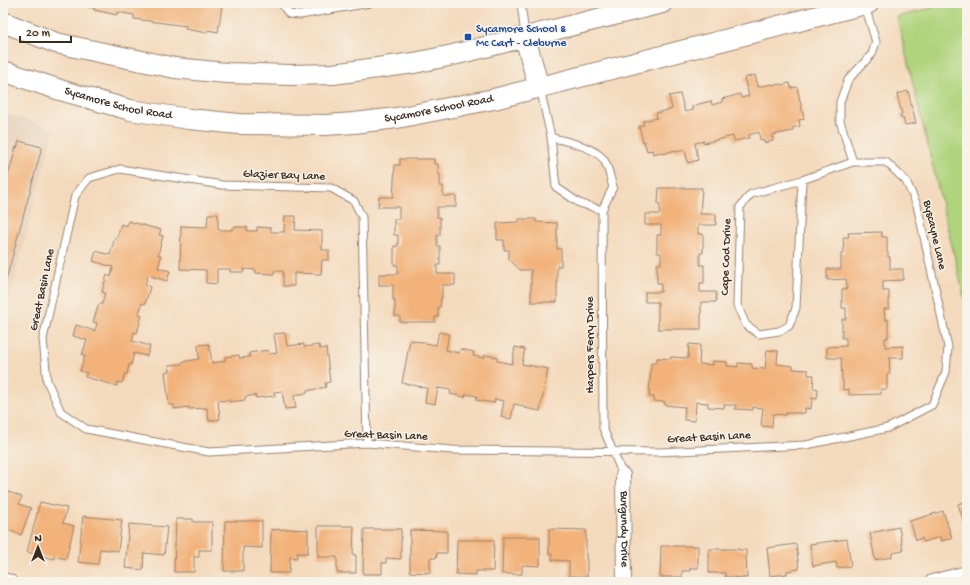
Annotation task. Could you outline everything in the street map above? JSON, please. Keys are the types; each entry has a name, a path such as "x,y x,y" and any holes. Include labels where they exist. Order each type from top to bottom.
{"main road":[{"path":"3,22 56,43 175,68 226,73 333,74 414,63 453,55 662,3"},
{"name":"Sycamore School Road","path":"3,71 60,90 130,110 189,119 239,124 326,125 354,123 397,118 446,109 539,88 867,4"},
{"path":"525,37 539,88"}],"street":[{"name":"Burgundy Drive","path":"623,475 624,582"},
{"path":"932,582 967,573"},
{"path":"3,580 10,582"}],"lane":[{"path":"281,3 289,14 300,15 370,3"},
{"path":"521,3 525,37"},
{"path":"853,162 840,121 840,102 848,80 872,54 876,42 867,4"},
{"path":"539,88 551,137 556,186 579,203 602,210 613,186 607,165 603,159 591,150 551,137"},
{"name":"Cape Cod Drive","path":"802,180 796,308 789,326 779,331 759,334 746,325 737,305 740,207 751,194 802,180 853,162"},
{"name":"Byscayne Lane","path":"853,162 886,162 906,181 917,204 948,347 946,372 932,405"},
{"name":"Glazier Bay Lane","path":"89,178 120,169 222,185 331,188 354,201 362,217 366,443"},
{"name":"Great Basin Lane","path":"89,178 75,196 43,339 47,381 61,412 86,429 209,452 366,443 452,450 658,452 806,444 888,428 932,405"},
{"name":"Harpers Ferry Drive","path":"602,210 603,428 623,475"}],"shaded area":[{"path":"3,112 54,129 3,321"}],"green space":[{"path":"951,3 967,3 967,309 897,17"}],"building":[{"path":"76,3 217,3 217,5 222,6 218,32 208,30 207,33 185,29 186,26 134,19 134,15 117,12 117,15 94,10 94,8 75,5"},
{"path":"755,75 758,87 772,84 782,85 790,83 791,88 797,87 804,119 799,120 800,126 792,128 793,131 772,135 773,141 764,143 763,139 760,140 759,132 749,135 749,138 734,141 733,136 704,143 704,141 695,143 698,160 688,163 685,150 675,152 675,150 663,154 662,152 653,154 652,150 647,151 639,126 644,125 643,121 657,118 656,113 672,109 669,96 680,94 685,112 693,110 692,106 711,101 712,105 722,102 722,99 740,94 741,98 749,96 744,78"},
{"path":"908,91 916,123 905,125 903,118 901,119 900,115 902,114 897,94"},
{"path":"19,141 42,147 3,291 3,194"},
{"path":"400,159 434,159 434,164 438,164 440,186 443,186 443,196 456,196 456,207 437,207 437,217 440,217 440,235 437,235 437,246 440,246 440,265 437,265 437,274 455,274 455,285 442,285 442,298 440,307 438,307 438,317 435,317 435,322 400,322 400,316 395,316 393,285 379,285 379,274 398,274 398,265 394,265 394,246 398,246 398,235 394,235 394,219 399,219 399,207 378,207 379,197 393,197 395,165 400,165"},
{"path":"659,188 702,188 700,214 716,214 716,225 698,225 698,234 703,234 703,253 700,253 700,265 704,265 704,283 700,283 700,292 716,292 716,302 701,302 701,329 658,329 658,302 645,302 645,292 661,292 661,283 657,283 657,264 661,264 661,253 657,253 657,235 661,235 661,225 645,225 645,214 660,214 660,204 658,204"},
{"path":"208,214 218,214 218,230 232,230 232,227 247,227 247,231 257,231 257,227 271,228 271,232 284,232 285,216 296,216 295,230 322,231 322,250 329,250 329,260 322,260 321,274 294,273 294,286 283,286 283,271 274,271 274,274 256,273 256,270 244,269 244,272 230,272 230,269 217,269 217,284 206,283 206,270 180,269 181,226 207,227"},
{"path":"519,219 536,219 536,222 557,223 557,249 561,249 561,266 557,266 557,302 531,302 531,270 520,270 509,259 509,250 504,250 504,240 497,240 497,223 519,222"},
{"path":"128,221 161,230 159,235 163,236 158,255 161,256 158,268 170,271 167,281 148,275 145,285 150,287 145,304 142,303 139,314 142,315 137,333 134,332 132,341 150,346 147,356 134,353 127,374 125,374 122,383 118,382 117,386 85,377 87,373 80,371 85,356 82,355 87,340 73,336 76,325 95,331 97,323 93,322 99,304 102,304 105,293 102,292 107,275 111,277 113,267 93,261 96,251 110,255 115,237 117,237 121,224 127,226"},
{"path":"882,232 882,237 887,237 887,252 888,257 890,257 890,269 903,269 903,280 883,281 883,291 889,291 889,309 884,309 885,320 888,319 888,338 885,338 885,347 903,346 903,358 889,358 890,374 887,374 887,389 881,389 881,394 849,395 849,389 843,390 841,358 827,358 827,347 846,346 846,338 842,338 842,319 846,319 846,308 842,308 842,289 847,289 846,279 827,280 827,269 841,269 841,253 844,253 843,237 849,237 848,233"},
{"path":"439,332 449,334 446,350 459,353 460,349 474,352 473,356 484,358 485,355 497,357 497,361 512,364 515,347 525,349 522,364 548,369 540,411 524,408 524,406 514,404 511,419 501,417 504,401 495,399 494,403 476,400 477,396 466,394 465,397 450,394 451,390 438,388 435,404 425,402 427,388 402,383 410,340 436,345"},
{"path":"285,333 287,346 304,344 304,347 319,345 320,349 326,348 330,382 325,383 326,387 306,391 307,393 294,395 296,408 285,409 282,391 274,392 275,396 256,398 255,395 245,397 245,400 230,402 229,400 218,401 220,419 209,421 207,408 189,409 189,407 174,409 174,405 169,405 165,372 170,371 169,365 182,364 182,362 199,359 198,345 209,344 212,363 225,361 225,357 239,355 239,358 250,357 249,353 268,350 269,354 277,353 274,334"},
{"path":"689,344 700,345 699,364 713,365 713,361 727,362 727,366 738,367 738,363 752,364 752,368 765,369 767,350 778,351 777,364 793,366 793,369 808,370 808,375 814,375 813,388 818,389 817,399 812,398 811,409 805,408 805,413 786,413 786,415 773,414 772,427 761,426 763,408 753,407 753,410 735,409 736,405 724,405 724,408 708,407 708,403 696,402 695,421 684,420 685,407 665,405 665,402 654,401 654,397 649,397 651,363 656,363 657,358 688,358"},
{"path":"3,490 22,497 19,504 31,508 21,535 3,528"},
{"path":"967,501 967,525 965,526 958,504"},
{"path":"40,502 67,508 63,523 74,526 66,559 54,556 54,559 27,552"},
{"path":"943,511 952,538 941,541 940,537 923,542 922,538 916,540 910,521"},
{"path":"83,516 122,520 118,551 100,549 98,564 78,562"},
{"path":"176,519 193,519 193,522 212,522 212,550 199,550 199,557 194,557 194,572 174,572"},
{"path":"225,521 262,521 262,548 243,547 243,571 224,571"},
{"path":"129,524 167,527 164,555 144,553 143,570 125,568"},
{"path":"318,526 354,526 353,555 356,555 356,573 337,573 337,557 318,557"},
{"path":"899,527 903,551 892,553 892,557 875,560 870,533"},
{"path":"364,529 401,529 401,559 386,558 386,563 382,563 382,574 363,574"},
{"path":"549,529 586,530 587,577 569,576 569,561 552,560 552,554 549,553"},
{"path":"271,530 308,530 308,553 297,553 297,558 290,557 289,573 270,573"},
{"path":"410,530 447,531 447,553 437,553 436,558 430,558 430,573 410,572"},
{"path":"503,537 540,537 540,566 522,565 522,574 502,574"},
{"path":"847,539 851,566 837,568 836,562 813,566 810,544"},
{"path":"457,540 494,540 493,571 476,571 476,575 456,574"},
{"path":"796,544 799,569 787,571 787,574 770,576 767,548"},
{"path":"661,546 698,546 698,568 690,568 690,571 682,571 682,577 660,577"},
{"path":"709,549 746,550 747,578 725,577 725,573 709,573"}],"place":[{"name":"Sycamore School & Mc Cart - Cleburne","path":"468,37"}]}
